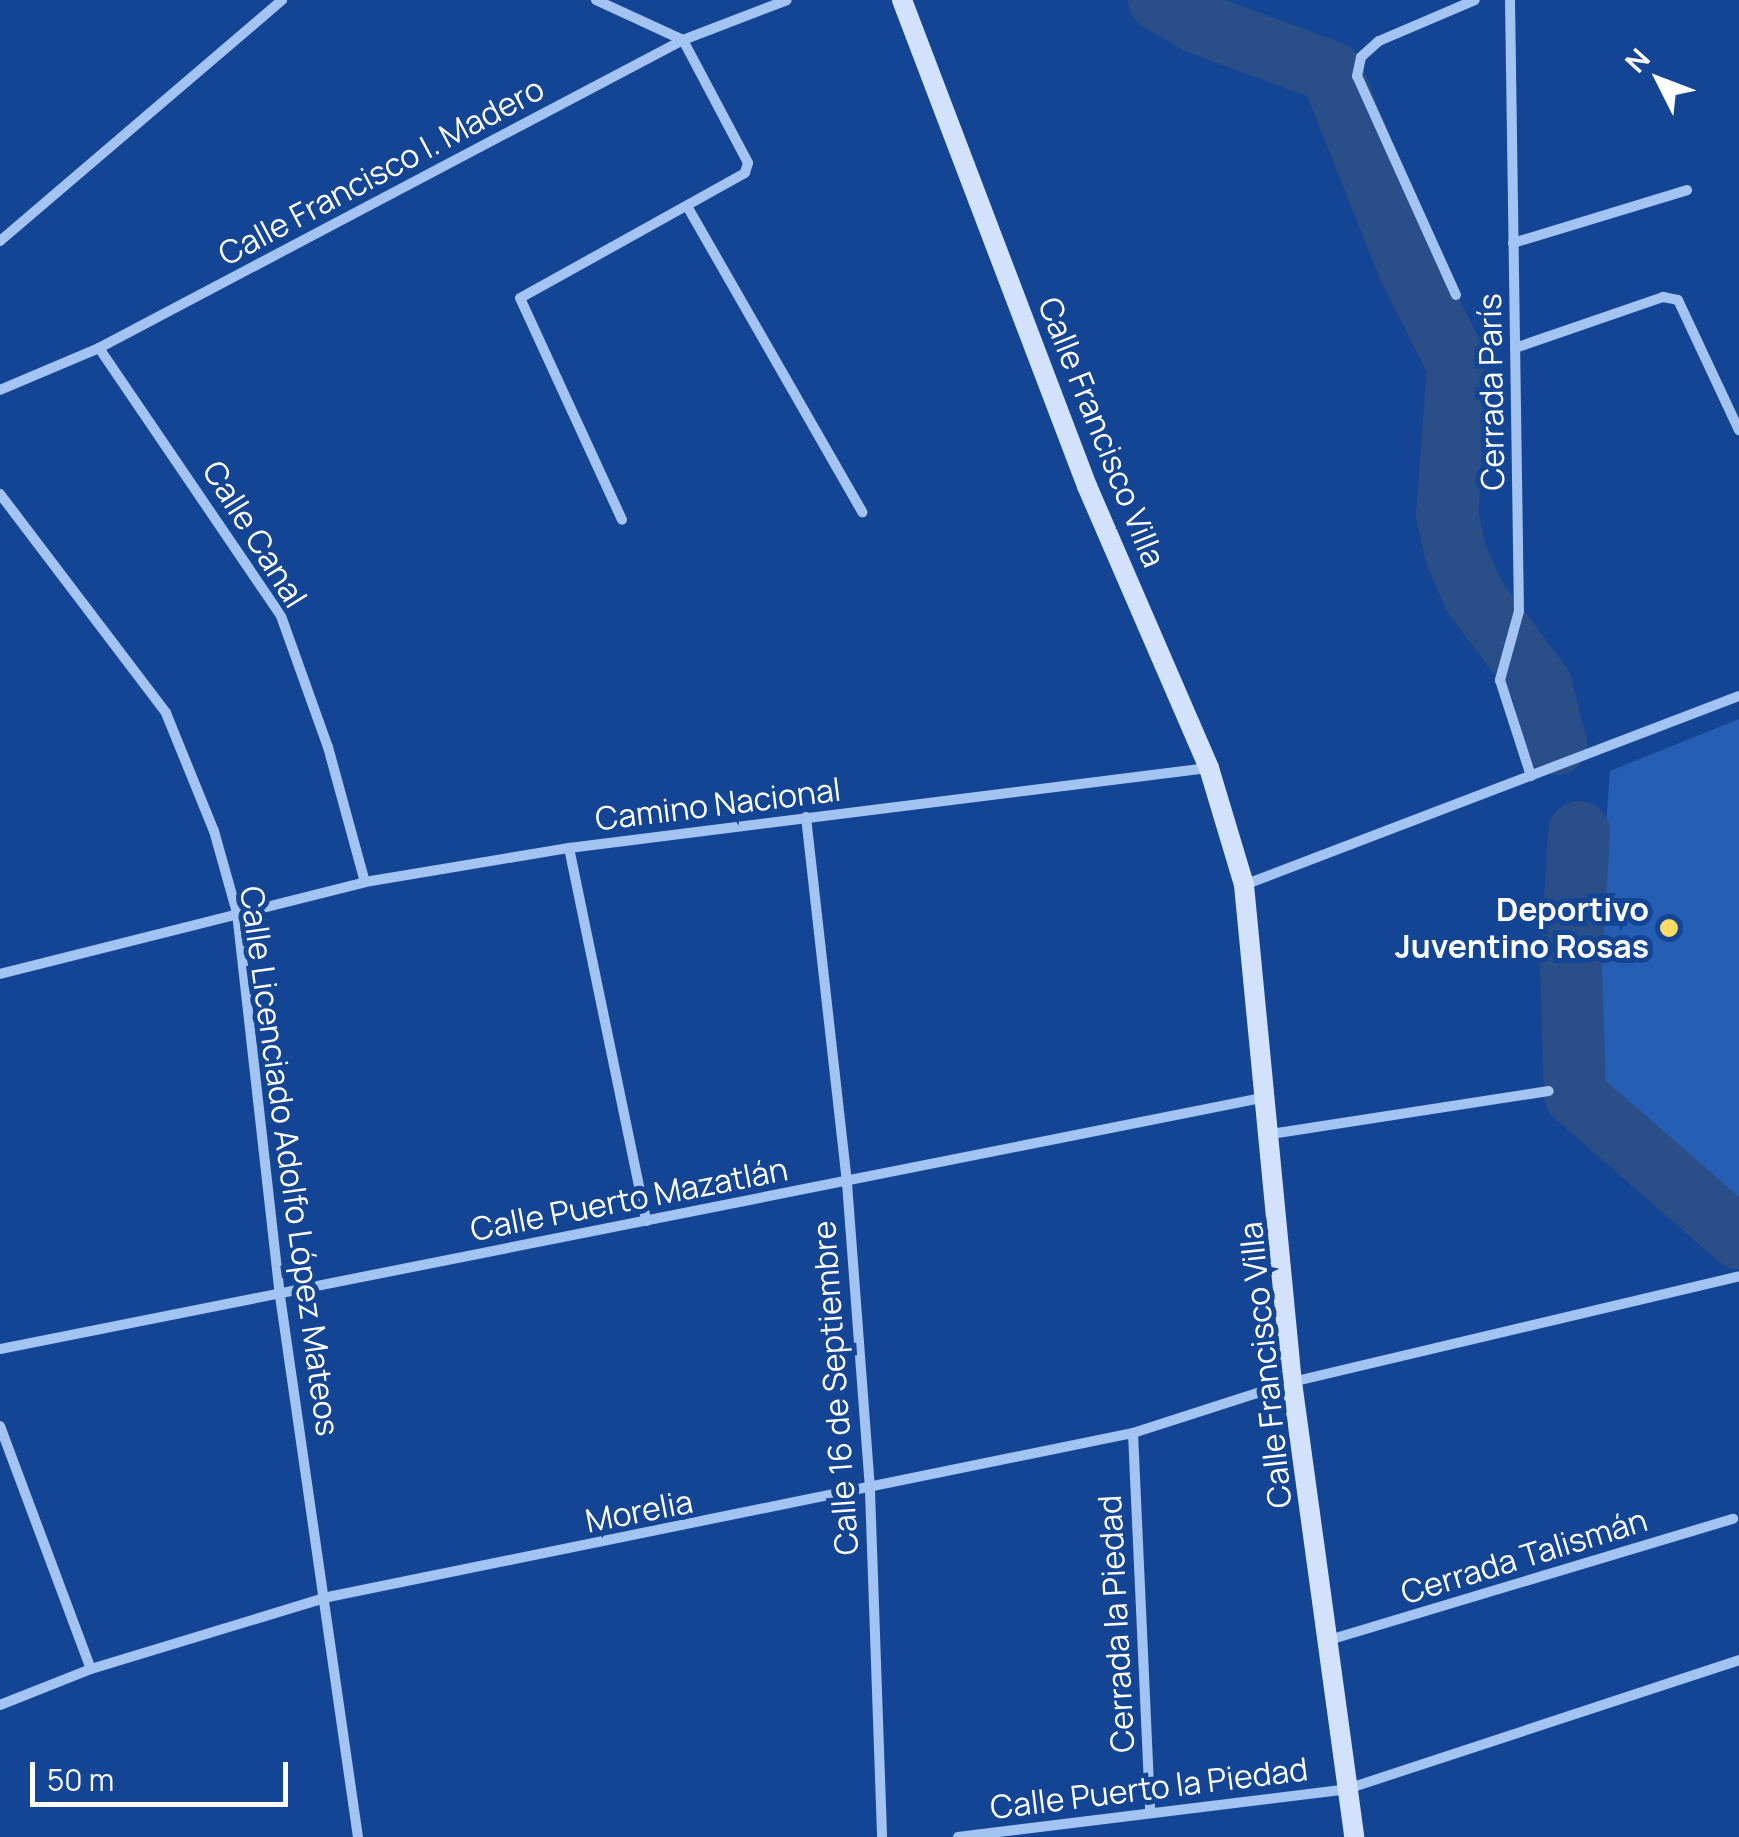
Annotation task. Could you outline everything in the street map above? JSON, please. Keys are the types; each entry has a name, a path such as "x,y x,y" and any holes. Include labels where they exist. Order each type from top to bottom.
{"street":[{"path":"0,241 282,0"},
{"path":"596,0 683,40 748,163 745,173 520,298 622,520"},
{"name":"Calle Francisco I. Madero","path":"0,390 99,348 683,40 787,0"},
{"name":"Calle Francisco Villa","path":"902,0 1087,486 1209,768 1244,885 1268,1097 1292,1382 1354,1837"},
{"path":"1456,295 1357,76 1360,57 1379,41 1475,0"},
{"name":"Cerrada París","path":"1510,0 1519,611 1500,680 1536,774"},
{"path":"1514,243 1687,190"},
{"path":"687,206 862,512"},
{"path":"1515,348 1663,297 1678,300 1739,430"},
{"name":"Calle Canal","path":"99,348 281,616 328,746 365,882"},
{"name":"Calle Licenciado Adolfo López Mateos","path":"0,494 166,714 214,830 237,912 279,1289 328,1597 358,1837"},
{"path":"1244,885 1739,696"},
{"name":"Camino Nacional","path":"0,974 365,882 570,848 1209,768"},
{"name":"Calle 16 de Septiembre","path":"806,817 847,1183 870,1491 882,1837"},
{"path":"570,848 646,1222"},
{"path":"1271,1134 1549,1091"},
{"name":"Calle Puerto Mazatlán","path":"0,1349 279,1289 847,1183 1268,1097"},
{"name":"Morelia","path":"0,1705 91,1669 328,1597 870,1491 1133,1434 1292,1382 1739,1276"},
{"path":"0,1426 91,1669"},
{"name":"Cerrada la Piedad","path":"1133,1434 1150,1812"},
{"name":"Cerrada Talismán","path":"1329,1640 1733,1519"},
{"name":"Calle Puerto la Piedad","path":"958,1837 1347,1789 1739,1660"}],"shaded area":[{"name":"Deportivo Juventino Rosas","path":"1739,719 1739,1220 1587,1084 1610,771"}],"waterway":[{"path":"1159,0 1198,23 1331,72 1407,263 1458,366 1447,515 1456,554 1474,596 1541,685 1556,744"},
{"path":"1579,832 1571,967 1575,1095 1739,1238"}],"place":[{"name":"Deportivo Juventino Rosas","path":"1669,928"}]}
